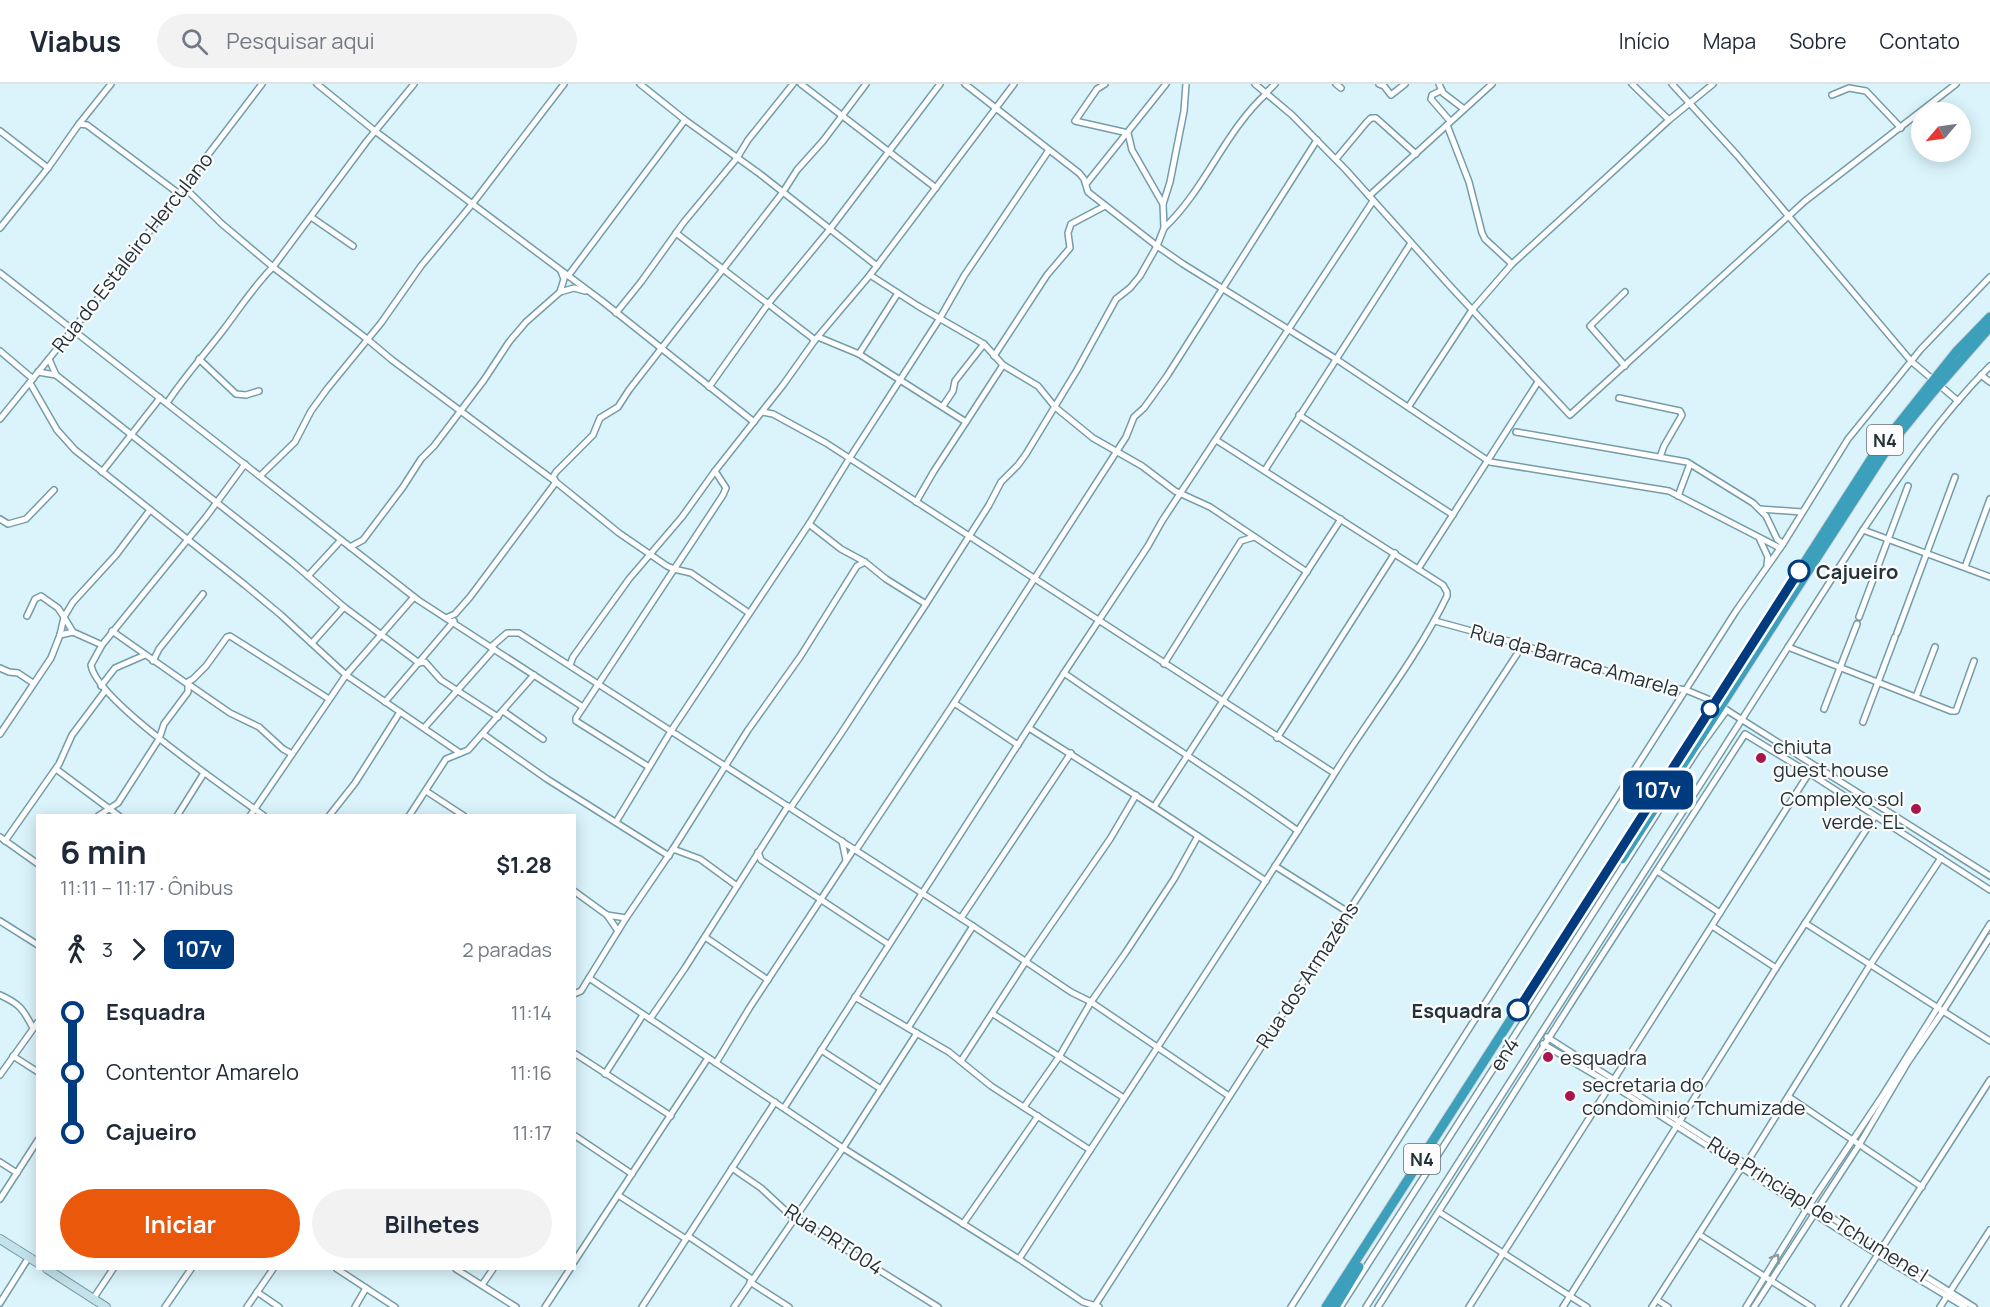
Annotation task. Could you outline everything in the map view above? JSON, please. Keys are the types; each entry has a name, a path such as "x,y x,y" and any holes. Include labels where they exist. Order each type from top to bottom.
{"highway":[{"name":"N4","path":"1936,382 1956,352 1990,317"},
{"name":"N4","path":"1335,1307 1720,706 1884,441 1936,382 1990,327"},
{"name":"N4","path":"1326,1307 1720,706"}],"street":[{"path":"0,228 111,84"},
{"name":"Rua do Estaleiro Herculano","path":"0,419 73,330 262,84"},
{"path":"316,84 589,292 754,422"},
{"path":"167,403 253,288 273,267 375,131 414,84"},
{"path":"260,476 295,442 319,400 564,84"},
{"path":"640,84 877,266"},
{"path":"616,313 793,84"},
{"path":"801,84 936,188"},
{"path":"556,483 553,477 556,472 590,438 600,418 622,403 629,390 723,271 797,170 866,84"},
{"path":"709,387 768,304 831,229 940,84"},
{"path":"965,84 1079,173 1087,190 1157,246 1409,406 1487,460 1495,464 1523,469 1669,491 1759,538 1781,546"},
{"path":"570,665 573,657 629,579 700,494 715,471 772,400 817,338 877,266 1014,84"},
{"path":"1105,84 1097,89 1075,121 1127,132 1130,135 1132,150 1163,204"},
{"path":"1086,184 1166,84"},
{"path":"650,1019 758,852 840,735 926,604 989,506 1001,482 1022,459 1055,407 1116,300 1140,276 1164,228 1163,204 1170,182 1184,111 1186,84"},
{"path":"1255,84 1336,159 1538,382 1569,414 1573,415 1788,216 1956,84"},
{"path":"1164,228 1179,214 1237,126 1275,84"},
{"path":"1379,84 1384,86 1391,95 1405,84"},
{"path":"784,1108 888,944 1289,330 1371,198 1492,84"},
{"path":"1632,84 1668,120"},
{"path":"1672,84 1911,361 1958,401"},
{"path":"1409,406 1472,310 1512,264 1668,120 1713,84"},
{"path":"1464,110 1455,104 1440,87 1431,99 1449,123 1469,182 1482,233 1485,239 1512,264"},
{"path":"1832,95 1849,88 1866,91 1901,128"},
{"path":"1455,104 1458,115"},
{"path":"84,117 87,126"},
{"path":"1336,159 1371,118 1376,118 1416,154"},
{"path":"568,276 685,120"},
{"path":"79,124 87,126 178,193"},
{"path":"0,131 48,168"},
{"path":"716,1063 846,860 954,703 1130,430 1134,417 1144,408 1167,376 1317,140"},
{"path":"616,822 670,731 809,524 940,318 964,276 1049,150"},
{"path":"183,186 222,224 273,267 619,533 674,569 691,573 749,613"},
{"path":"994,356 1047,275 1070,248 1068,233 1071,224 1105,206"},
{"path":"312,217 353,246"},
{"path":"676,233 723,271 817,338 859,354 966,422"},
{"path":"1265,470 1411,243"},
{"path":"560,292 564,279 561,271"},
{"path":"0,273 414,597 583,707"},
{"path":"870,275 984,344 1003,365 1038,386 1055,407 1093,438 1142,466 1158,480 1181,494 1201,502 1307,572"},
{"path":"1290,1307 1781,546 1848,438 1911,361 1990,277"},
{"path":"350,547 363,540 522,326 560,292 574,288 589,292"},
{"path":"1625,292 1590,326 1625,366"},
{"path":"859,354 898,293"},
{"path":"943,406 953,391 955,381 984,344"},
{"path":"0,351 31,381 65,441 276,610 336,668 460,753"},
{"path":"49,359 56,375 344,607 419,663 425,662 441,680 498,717"},
{"path":"199,359 236,394 246,395 259,391"},
{"path":"916,502 1003,365"},
{"path":"1366,1307 1863,530 1915,455 1958,401 1990,366"},
{"path":"38,372 56,375"},
{"path":"1981,375 1990,382"},
{"path":"1418,568 1538,382"},
{"path":"102,472 160,398"},
{"path":"1619,398 1682,412 1660,456"},
{"path":"772,400 773,414"},
{"path":"762,412 773,414 826,443 1334,773"},
{"path":"1299,415 1453,515"},
{"path":"1516,432 1660,456 1690,464 1760,508 1781,546"},
{"path":"1019,1259 1435,621 1447,592 1443,585 1418,568 1216,440"},
{"path":"245,464 217,503 112,631 91,665 94,676 103,688 159,739 261,814"},
{"path":"1678,496 1690,464"},
{"path":"649,767 576,721 576,718 725,491 724,483 715,471"},
{"path":"1863,722 1955,477"},
{"path":"446,618 455,614 556,483"},
{"path":"1824,709 1908,486"},
{"path":"0,519 8,524 26,519 54,490"},
{"path":"1965,567 1990,500"},
{"path":"1760,508 1802,512"},
{"path":"0,734 51,658 64,617 73,602 116,555 150,510"},
{"path":"1154,807 1341,519"},
{"path":"809,524 841,549 865,562 893,584 926,604"},
{"path":"1238,527 1241,541"},
{"path":"1863,530 1990,577"},
{"path":"1164,664 1241,541 1254,537"},
{"path":"1759,538 1768,557 1766,568"},
{"path":"308,576 341,540"},
{"path":"360,555 363,540"},
{"path":"1277,738 1395,553"},
{"path":"576,993 581,991 764,706 800,657 856,566 856,557"},
{"path":"682,558 691,573"},
{"path":"856,566 865,562"},
{"path":"153,661 164,643 203,594"},
{"path":"27,616 35,599 41,596 58,608 74,632 102,645"},
{"path":"251,814 346,675 414,597"},
{"path":"312,644 344,607"},
{"path":"385,702 454,623 455,614"},
{"name":"Rua da Barraca Amarela","path":"1435,621 1523,645 1649,684 1686,690 1742,719 1990,876"},
{"path":"112,631 224,710 259,727 283,749 292,754"},
{"path":"60,635 74,632"},
{"path":"424,728 492,648 507,633 515,632 726,765 974,926 1071,992 1091,1002 1229,1096"},
{"path":"102,814 118,802 159,739 164,724 188,693 189,685 212,659 227,637 230,636 329,699"},
{"name":"Rua dos Armazéns","path":"1096,1306 1229,1096 1523,645"},
{"path":"1788,647 1951,711 1956,711 1974,661"},
{"path":"1917,697 1935,647"},
{"path":"36,863 3,839 56,770 72,735 115,668 145,655"},
{"path":"561,660 573,657"},
{"path":"0,668 21,674 33,683"},
{"path":"336,668 338,686"},
{"path":"1064,673 1298,831"},
{"path":"410,814 446,759 468,750 534,675"},
{"path":"188,693 198,690"},
{"path":"954,703 1018,745"},
{"name":"en4","path":"1340,1307 1697,751 1720,706"},
{"path":"503,711 543,739"},
{"path":"331,814 355,783 400,712"},
{"path":"1029,728 1266,881"},
{"path":"483,734 547,779 669,856"},
{"path":"1378,1307 1548,1038 1745,734 1990,890"},
{"path":"961,918 1071,753"},
{"path":"56,770 116,814"},
{"path":"178,814 204,773"},
{"path":"1469,1307 1809,773"},
{"path":"426,791 461,814"},
{"path":"961,1061 1110,839 1136,795"},
{"path":"1563,1307 1805,922 1875,816"},
{"path":"1024,1107 1174,879 1198,836"},
{"path":"842,841 846,860"},
{"path":"673,849 700,859 737,886"},
{"path":"758,852 761,860 888,944"},
{"path":"1652,1307 1941,858"},
{"path":"752,863 761,860"},
{"path":"1275,866 1348,912"},
{"path":"1657,871 1720,913"},
{"path":"576,892 607,915 618,931"},
{"path":"607,915 626,918"},
{"path":"0,921 36,944"},
{"path":"1805,922 1990,1041"},
{"path":"1754,1307 1859,1145 1990,924"},
{"path":"908,1028 974,926"},
{"path":"1712,926 1776,968"},
{"path":"705,937 768,980"},
{"path":"1746,1307 1808,1207 1990,937"},
{"path":"588,978 843,1148 1083,1302 1096,1306"},
{"path":"0,995 22,1008 33,1028"},
{"path":"855,997 961,1061 991,1086 1090,1150"},
{"path":"993,1014 1124,1098"},
{"path":"605,1074 643,1015"},
{"path":"0,1075 36,1024"},
{"path":"734,1307 843,1148 917,1033"},
{"name":"Rua Princiapl de Tchumene I","path":"1541,1033 1613,1083 1808,1207 1974,1307"},
{"name":"Rua Princiapl de Tchumene I","path":"1537,1040 1613,1083"},
{"path":"821,1050 881,1089"},
{"path":"576,1054 670,1116"},
{"path":"13,1056 36,1071"},
{"path":"576,1259 708,1058"},
{"path":"1844,1307 1989,1082"},
{"path":"1789,1097 1922,1186"},
{"path":"642,1307 775,1102"},
{"path":"963,1224 1038,1116"},
{"path":"577,1136 632,1174"},
{"path":"0,1200 36,1143"},
{"path":"0,1162 17,1173"},
{"name":"Rua PRT004","path":"732,1168 755,1183 786,1211 938,1307"},
{"path":"618,1195 687,1237 789,1307"},
{"path":"1439,1212 1587,1307"},
{"path":"1940,1307 1990,1230"},
{"path":"1700,1235 1812,1307"},
{"path":"0,1239 36,1262"},
{"path":"0,1304 29,1257"},
{"path":"49,1270 106,1307"},
{"path":"93,1299 112,1270"},
{"path":"165,1307 190,1270"},
{"path":"247,1307 272,1270"},
{"path":"339,1270 395,1307"},
{"path":"347,1275 350,1270"},
{"path":"458,1270 516,1307"},
{"path":"482,1285 492,1270"},
{"path":"545,1307 569,1270"},
{"path":"355,1307 366,1288"},
{"path":"257,1292 279,1307"},
{"name":"Rua Princiapl de Tchumene I","path":"1949,1294 1965,1307"},
{"path":"1657,1300 1668,1307"}],"bus line":[{"name":"107v","path":"1518,1010 1799,571"}],"place":[{"name":"Cajueiro","path":"1799,571"},
{"name":"chiuta guest house","path":"1761,758"},
{"name":"Complexo sol verde. EL","path":"1916,809"},
{"name":"Esquadra","path":"1518,1010"},
{"name":"esquadra","path":"1548,1057"},
{"name":"secretaria do condominio Tchumizade","path":"1570,1096"}]}
